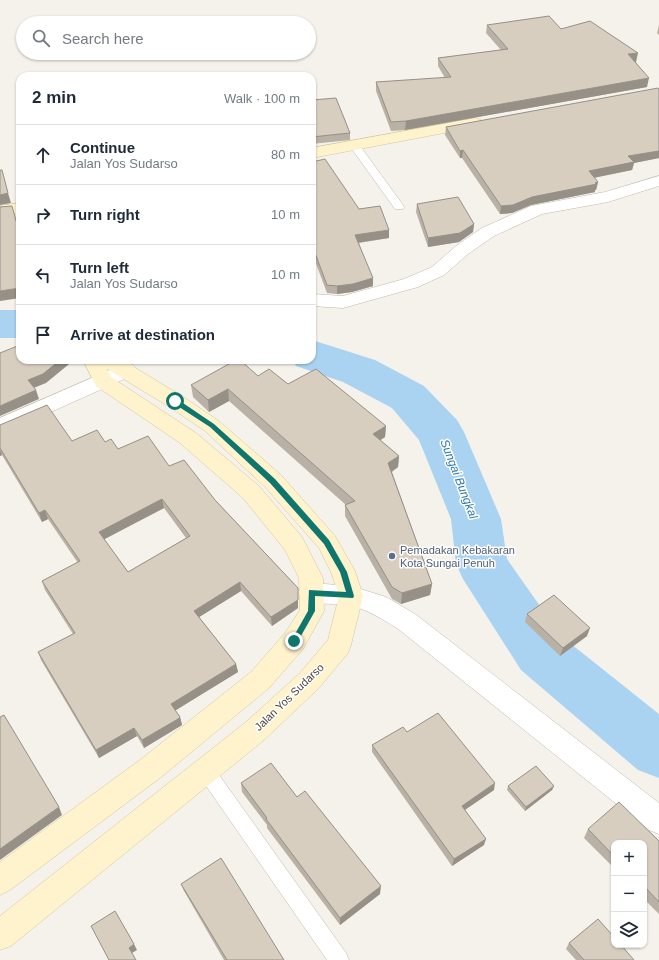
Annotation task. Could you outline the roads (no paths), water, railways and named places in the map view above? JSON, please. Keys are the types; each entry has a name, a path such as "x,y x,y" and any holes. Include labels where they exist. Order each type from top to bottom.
{"main road":[{"path":"316,152 494,119"},
{"path":"0,211 16,209"},
{"path":"0,880 150,769 260,680 294,641 312,611 311,578 294,544 251,492 107,368"},
{"path":"107,368 212,426 272,481 327,542 343,572 351,596"},
{"name":"Jalan Yos Sudarso","path":"0,935 206,772 255,731 309,681 339,645 351,596"}],"street":[{"path":"316,300 344,302 411,283 438,271 462,250 488,232 537,210 608,197 659,181"},
{"path":"0,427 107,368"},
{"path":"311,592 351,596 377,604 406,621 659,820"}],"lane":[{"path":"354,145 400,207"},
{"path":"206,772 339,960"}],"waterway":[{"name":"Sungai Bungkal","path":"0,324 16,324"},
{"name":"Sungai Bungkal","path":"316,356 359,371 408,397 440,432 476,519 482,564 541,653 659,750"}],"place":[{"name":"Pemadakan Kebakaran Kota Sungai Penuh","path":"392,556"}]}
